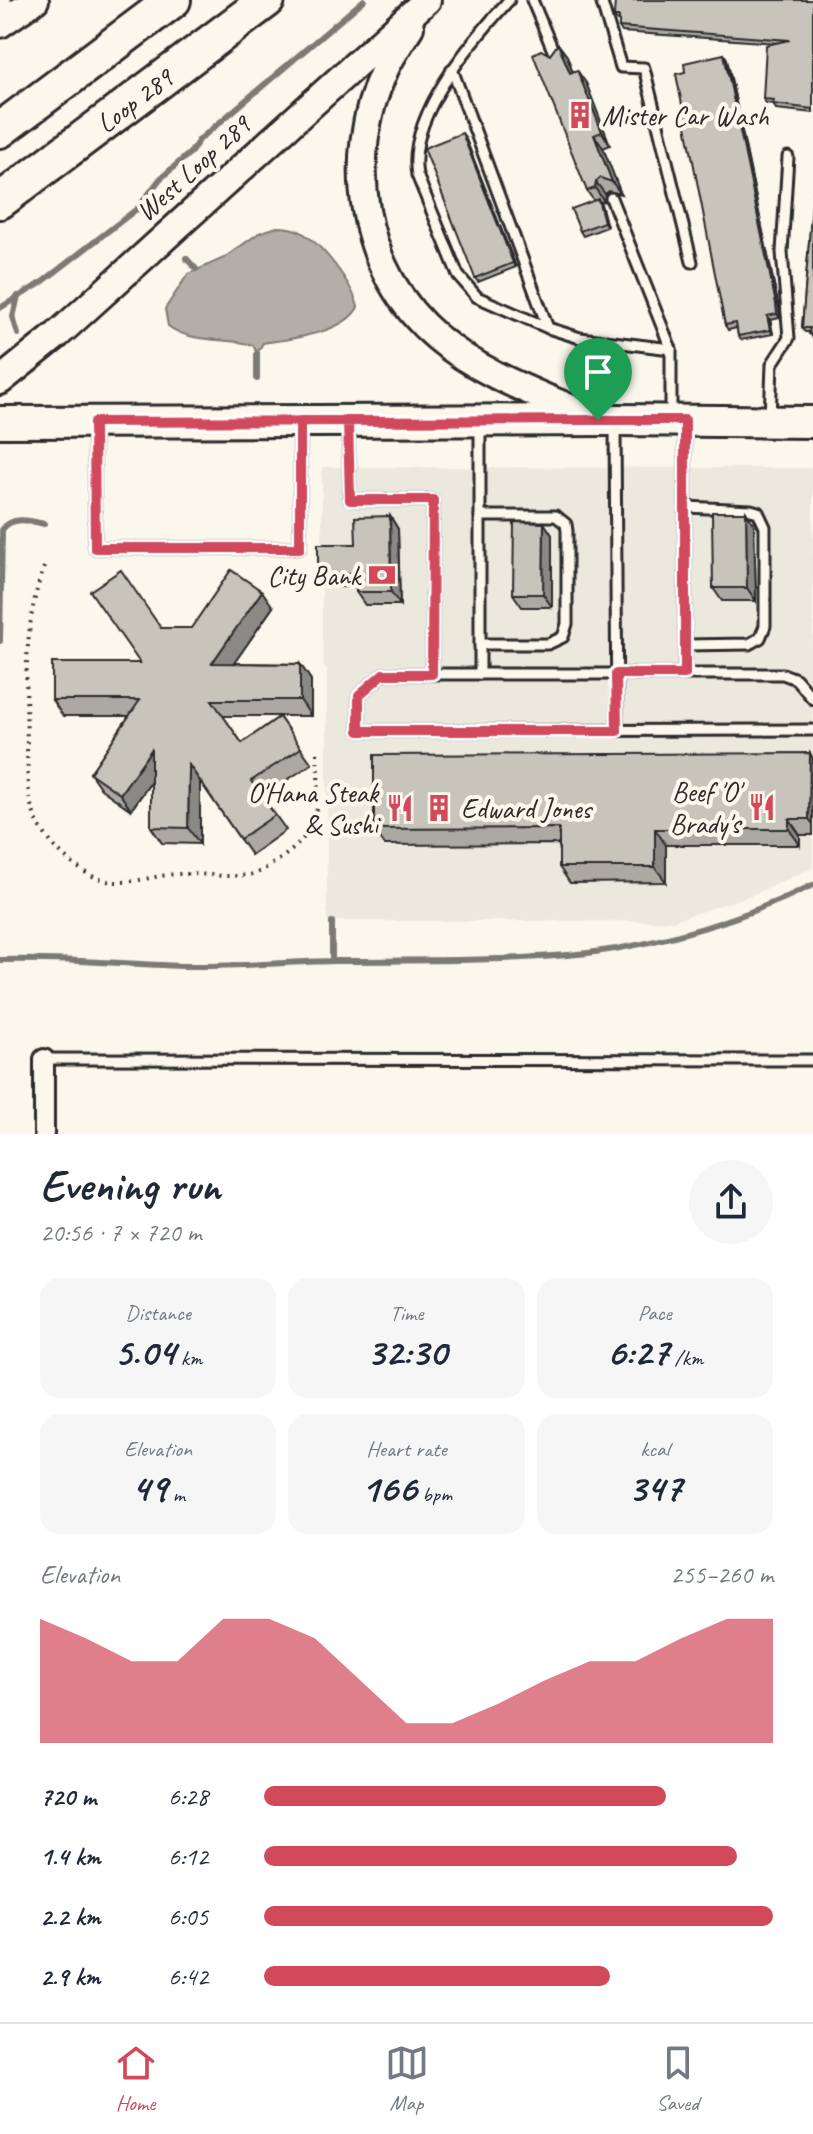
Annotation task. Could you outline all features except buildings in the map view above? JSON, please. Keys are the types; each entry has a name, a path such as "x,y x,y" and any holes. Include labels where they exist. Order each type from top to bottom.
{"highway":[{"name":"Loop 289","path":"0,130 173,0"},
{"name":"Loop 289","path":"0,201 267,0"}],"main road":[{"path":"0,24 35,0"},
{"path":"427,0 385,68 370,112 363,182 372,239 402,299 436,337 496,375 607,420"},
{"name":"West Loop 289","path":"0,381 57,335 427,0"},
{"path":"0,353 57,335"},
{"path":"0,422 813,422"}],"street":[{"path":"44,1059 44,1134"}],"lane":[{"path":"0,5 6,0"},
{"path":"509,0 452,69 420,131 414,160 417,175 458,275 465,286 492,305 548,328 609,343 671,349"},
{"path":"532,0 557,60"},
{"path":"601,0 621,67 644,68 692,262"},
{"path":"452,69 548,328"},
{"path":"770,421 772,364 789,338 782,252 788,157"},
{"path":"611,198 671,349 686,507 685,674"},
{"path":"480,420 480,674"},
{"path":"607,420 617,731"},
{"path":"94,422 95,548 300,548 300,421"},
{"path":"348,421 350,500 433,500 432,674"},
{"path":"686,507 751,510 758,512 765,527 765,626 760,638 749,644 686,645"},
{"path":"480,516 556,516 566,524 567,531 567,624 563,637 548,644 480,644"},
{"path":"813,699 796,679 788,675 685,674 383,674 359,695 359,731 813,730"},
{"path":"44,1059 813,1060"}],"path":[{"path":"44,567 30,616 26,715 28,792 42,830 69,861 97,878 122,883 164,874 254,874 289,853 308,835 315,819 319,793 317,752"}],"shaded area":[{"path":"277,227 301,232 327,255 355,297 358,307 351,316 316,333 263,343 257,353 253,345 198,338 168,326 165,309 188,274 224,258 259,233"},
{"path":"322,467 813,468 813,868 749,896 672,921 327,921 327,669 324,668 322,638"}],"waterway":[{"path":"149,219 138,208 160,179 191,152 199,140 364,0"},
{"path":"0,308 41,283 138,208"},
{"path":"186,258 196,269"},
{"path":"18,296 13,317 18,334"},
{"path":"257,353 257,379"},
{"path":"0,641 2,530 15,521 44,524"},
{"path":"0,960 206,966 556,956 616,949 703,928 813,885"},
{"path":"332,922 332,961"}],"place":[{"name":"Mister Car Wash","path":"580,115"},
{"name":"City Bank","path":"382,575"},
{"name":"Beef 'O' Brady's","path":"762,807"},
{"name":"O'Hana Steak & Sushi","path":"400,808"},
{"name":"Edward Jones","path":"439,808"}],"route":[{"path":"598,420 94,422 95,548 300,548 300,421 348,421 350,500 433,500 432,674 383,674 359,695 359,731 617,731 616,674 685,674 685,420 598,420"}]}
